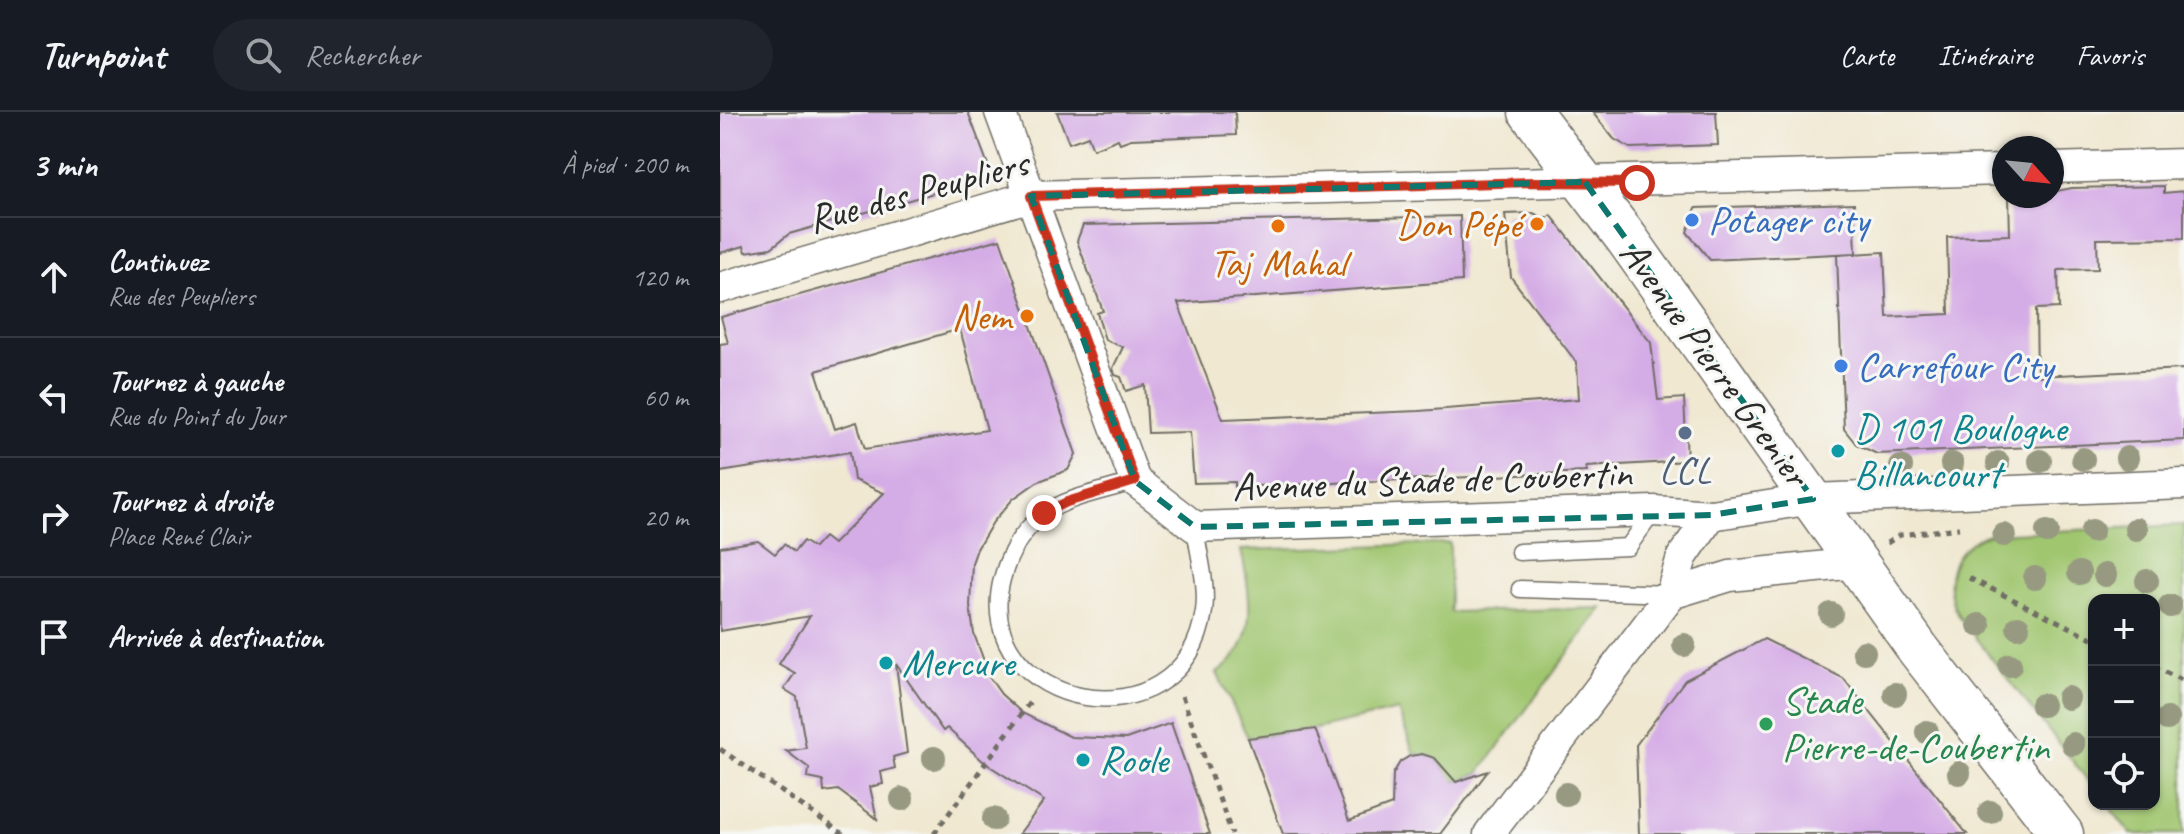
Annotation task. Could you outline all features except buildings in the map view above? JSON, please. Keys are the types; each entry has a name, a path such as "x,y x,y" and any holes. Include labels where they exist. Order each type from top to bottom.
{"main road":[{"name":"Avenue Pierre Grenier","path":"1530,112 1585,182 1856,563 2062,834"}],"street":[{"path":"1000,112 1135,481"},
{"path":"2064,168 2184,164"},
{"name":"Rue des Peupliers","path":"720,288 1031,196 1992,170"},
{"name":"Avenue du Stade de Coubertin","path":"1135,481 1195,527 1654,511 1711,515 1813,499 2184,484"},
{"path":"1489,834 1671,594 1682,557 1711,515"},
{"path":"1671,594 1730,576 1856,563"}],"lane":[{"path":"1135,481 1067,502 1044,513 1020,536 1007,561 1000,588 1003,626 1022,663 1045,684 1091,701 1112,701 1155,686 1173,672 1194,644 1204,612 1195,527"},
{"path":"1519,552 1628,547 1654,511"},
{"path":"1520,589 1671,594"}],"path":[{"path":"1969,578 2088,636"},
{"path":"2160,670 2184,681"},
{"path":"1173,672 1232,834"},
{"path":"934,834 1045,684"},
{"path":"720,749 843,834"}],"highlighted area":[{"path":"1585,182 1813,499 1711,515 1195,527 1135,481 1031,196"}],"green space":[{"path":"2184,525 2184,834 2131,834 2112,810 2160,810 2160,594 2088,594 2088,780 1959,617 1953,604 1950,579 1957,557 1976,540 1989,534"},
{"path":"1450,543 1450,612 1602,608 1478,774 1452,783 1439,761 1414,754 1398,710 1315,729 1248,738 1217,673 1231,661 1246,633 1248,584 1241,550"}],"place":[{"name":"Potager city","path":"1692,220"},
{"name":"Don Pépé","path":"1537,224"},
{"name":"Taj Mahal","path":"1278,226"},
{"name":"Nem","path":"1027,316"},
{"name":"Carrefour City","path":"1841,366"},
{"name":"LCL","path":"1685,433"},
{"name":"D 101 Boulogne Billancourt","path":"1838,451"},
{"name":"Mercure","path":"886,663"},
{"name":"Stade Pierre-de-Coubertin","path":"1766,724"},
{"name":"Roole","path":"1083,760"}],"route":[{"path":"1044,513 1067,502 1135,481 1031,196 1534,182 1637,183"}]}
